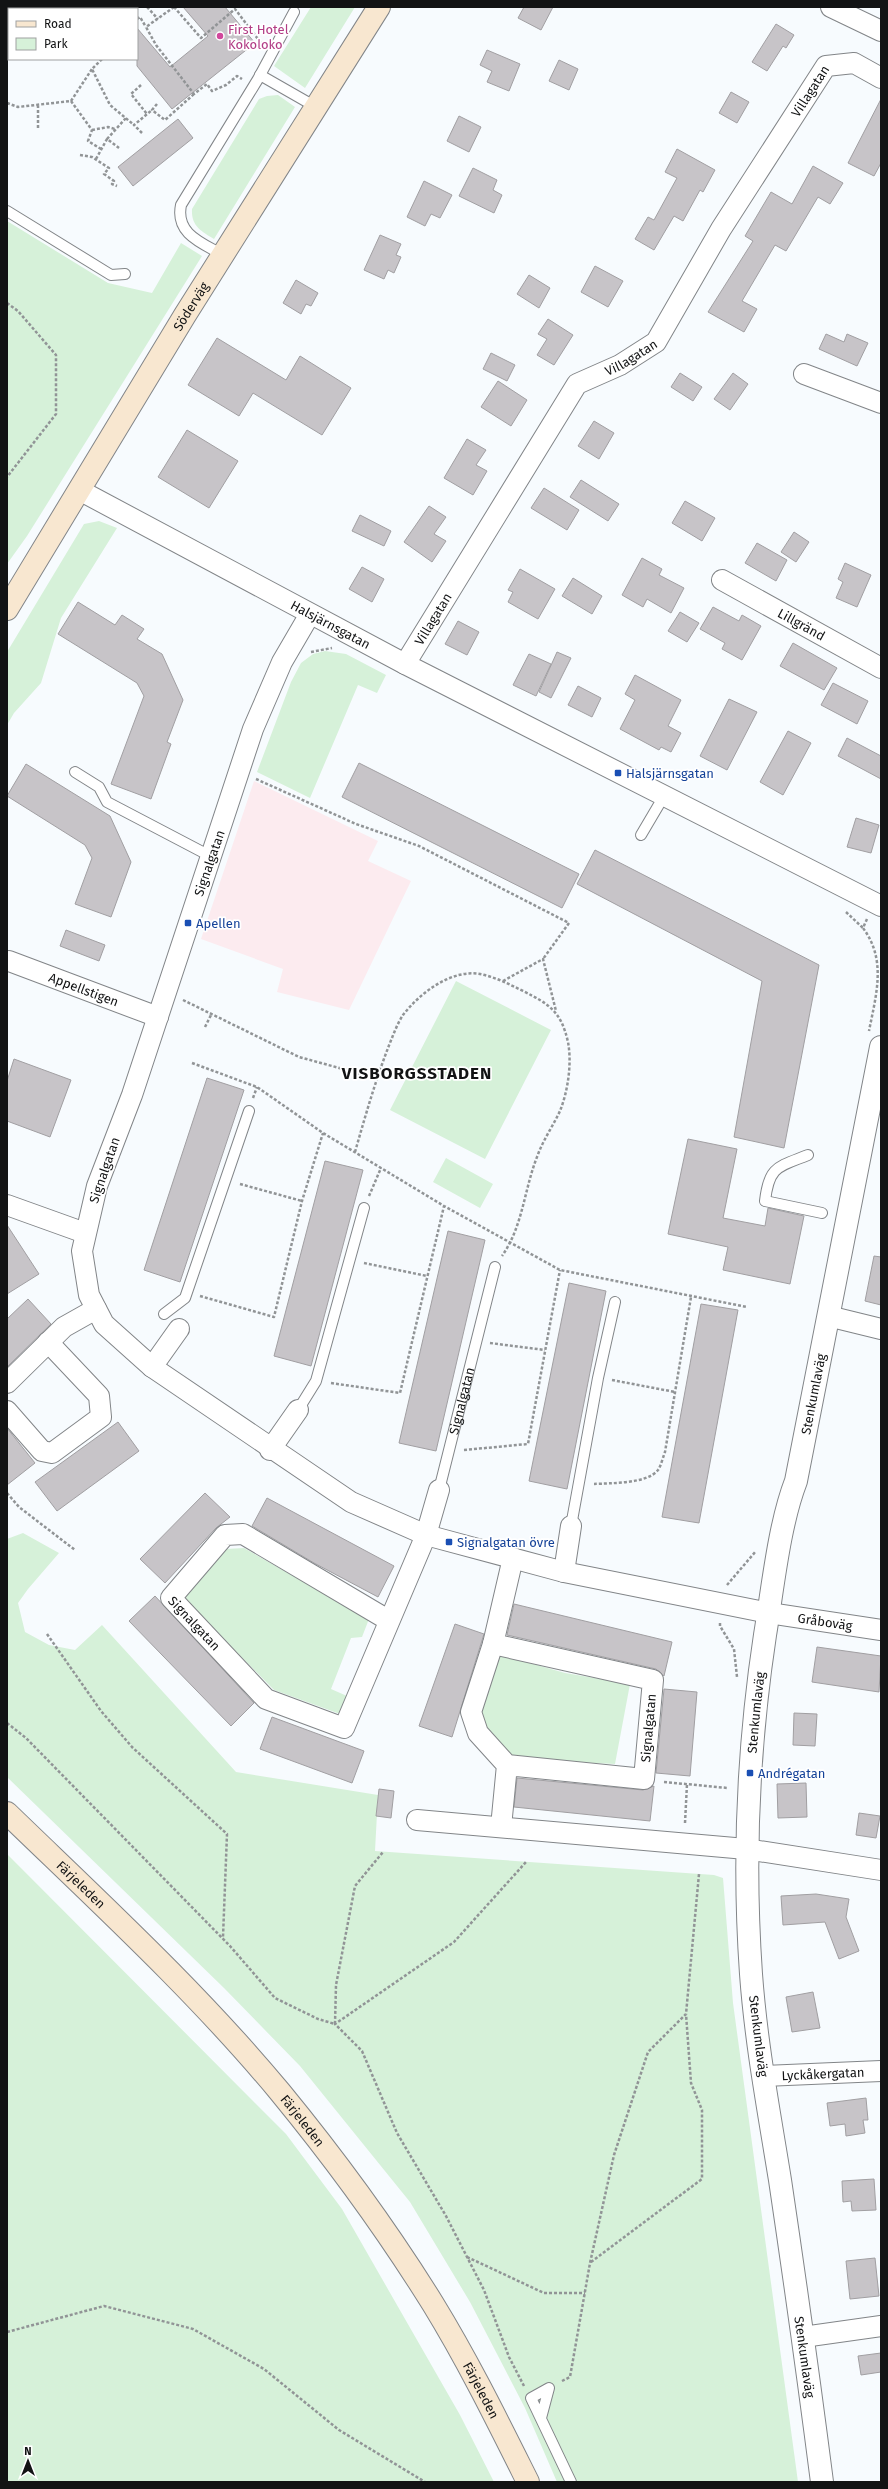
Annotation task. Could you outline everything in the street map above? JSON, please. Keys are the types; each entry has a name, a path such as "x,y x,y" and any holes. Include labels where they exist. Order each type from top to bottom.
{"main road":[{"name":"Söderväg","path":"7,608 81,491 223,255 379,7"},
{"name":"Färjeleden","path":"7,1813 202,2005 278,2091 330,2154 375,2217 433,2305 490,2406 528,2482"}],"street":[{"path":"831,7 881,31"},
{"name":"Villagatan","path":"405,664 577,384 620,364 656,342 721,229 826,66 854,64 881,78"},
{"path":"804,374 878,396"},
{"name":"Halsjärnsgatan","path":"81,491 405,664 877,905"},
{"name":"Lillgränd","path":"722,580 881,668"},
{"name":"Signalgatan","path":"310,614 282,662 252,729 212,857 188,923 132,1095 97,1186 82,1251 84,1274 89,1295 104,1324 152,1367 270,1450 351,1502 426,1535 564,1572 769,1613"},
{"name":"Appellstigen","path":"9,961 158,1017"},
{"name":"Stenkumlaväg","path":"822,2482 803,2337 764,2076 752,1975 746,1849 749,1790 759,1679 769,1613 789,1500 796,1481 828,1316 877,1049"},
{"path":"7,1205 85,1233"},
{"path":"7,1383 64,1327 96,1309"},
{"path":"828,1316 881,1328"},
{"path":"152,1367 179,1329"},
{"path":"7,1411 42,1451 52,1453 101,1417 100,1396 48,1342"},
{"path":"270,1450 298,1410"},
{"name":"Signalgatan","path":"388,1620 244,1534 225,1535 171,1598 266,1699 344,1728 388,1620 426,1535 439,1490"},
{"path":"564,1572 571,1526"},
{"path":"501,1827 507,1765 478,1733 471,1712 493,1644 513,1558"},
{"name":"Gråboväg","path":"769,1613 881,1630"},
{"name":"Signalgatan","path":"493,1644 653,1680 644,1779 507,1765"},
{"path":"417,1820 746,1849 881,1870"},
{"name":"Lyckåkergatan","path":"764,2076 881,2071"},
{"path":"803,2337 881,2326"}],"lane":[{"path":"223,255 191,235 182,227 179,216 181,205 258,79 294,12"},
{"path":"258,79 316,108"},
{"path":"7,211 111,275 125,274"},
{"path":"74,772 99,788 107,802 212,857"},
{"path":"641,835 664,796"},
{"path":"164,1314 185,1298 249,1111"},
{"path":"808,1155 781,1165 771,1173 767,1185 765,1201 822,1213"},
{"path":"298,1410 316,1381 364,1208"},
{"name":"Signalgatan","path":"439,1490 494,1267"},
{"path":"571,1526 598,1378 615,1302"},
{"path":"549,2388 531,2398 570,2482"},
{"path":"541,2418 549,2388"}],"path":[{"path":"147,7 158,19"},
{"path":"146,27 174,7 201,38 235,8 260,43 273,51"},
{"path":"138,19 140,17 156,45 194,94"},
{"path":"7,103 18,106 71,101 92,69 101,60"},
{"path":"92,69 110,105 142,133"},
{"path":"152,110 165,120 207,84 212,91 226,84 237,76 258,79"},
{"path":"141,85 131,94 147,114"},
{"path":"71,101 92,130"},
{"path":"134,125 157,104"},
{"path":"38,105 38,130"},
{"path":"96,159 107,139 126,118"},
{"path":"92,130 108,127 115,130"},
{"path":"92,130 88,141 101,149"},
{"path":"107,139 119,148"},
{"path":"80,155 96,159 109,168 104,174 114,181 112,184 117,186"},
{"path":"7,303 18,311 56,354 56,414 7,477"},
{"path":"307,654 322,648 338,649"},
{"path":"252,777 356,824 419,846 569,923 544,959 502,981"},
{"path":"863,928 877,905"},
{"path":"841,908 863,928 876,950 879,970 877,1049"},
{"path":"510,1244 523,1210 536,1157 560,1110 570,1068 568,1043 556,1011 544,959"},
{"path":"355,1152 376,1078 403,1016 427,990 441,982 459,976 479,974 502,981 543,1001 556,1011"},
{"path":"178,998 299,1057 376,1078"},
{"path":"206,1027 211,1015"},
{"path":"192,1063 257,1087 323,1134 510,1244 560,1270 747,1307"},
{"path":"187,1293 274,1317 302,1201 323,1134"},
{"path":"364,1208 380,1168"},
{"path":"226,1180 302,1201"},
{"path":"316,1381 400,1393 444,1206"},
{"path":"350,1260 427,1276"},
{"path":"449,1451 528,1444 560,1270"},
{"path":"579,1485 634,1481 647,1477 658,1470 664,1452 676,1392 691,1297"},
{"path":"475,1341 545,1350"},
{"path":"598,1378 676,1392"},
{"path":"7,1493 19,1507 75,1550"},
{"path":"738,1683 734,1649 720,1626 723,1604 728,1582 758,1549"},
{"path":"47,1634 101,1711 132,1747 227,1834 222,1938"},
{"path":"7,1722 26,1738 222,1938 275,1998 318,2020 335,2024 362,2052 396,2133 467,2256 484,2290 509,2357 531,2398"},
{"path":"644,1779 749,1790"},
{"path":"684,1843 687,1784"},
{"path":"335,2024 336,1984 355,1886 383,1852"},
{"path":"335,2024 454,1942 526,1862"},
{"path":"590,2263 702,2178 702,2110 691,2082 686,2014 699,1874"},
{"path":"549,2388 570,2377 590,2263 614,2155 648,2052 686,2014"},
{"path":"467,2256 544,2293 585,2293"},
{"path":"7,2332 104,2306 193,2329 264,2369 339,2430 423,2482"}],"shaded area":[{"path":"254,781 378,841 368,861 411,881 349,1010 277,992 283,969 201,939"}],"green space":[{"path":"311,7 355,7 305,88 274,66"},
{"path":"278,95 295,107 214,239 195,224 192,209 259,99 267,96"},
{"path":"7,221 108,283 152,293 181,243 202,256 27,536 7,564"},
{"path":"99,521 117,528 61,618 41,683 14,713 7,725 7,652 84,524"},
{"path":"325,651 346,654 386,675 377,693 358,685 310,798 257,772 291,682 301,663 313,654"},
{"path":"456,981 551,1030 485,1159 390,1110"},
{"path":"446,1158 493,1184 480,1208 433,1182"},
{"path":"23,1533 59,1553 18,1603 25,1632 49,1645 75,1650 102,1625 236,1772 378,1795 375,1851 714,1875 723,1878 733,2003 798,2482 557,2482 525,2408 470,2302 410,2202 300,2066 224,1988 7,1777 7,1539"},
{"path":"244,1548 369,1619 362,1637 351,1638 331,1689 347,1696 340,1714 274,1690 183,1598 226,1549"},
{"path":"498,1654 565,1673 630,1684 615,1764 513,1759 484,1730 479,1712"},
{"path":"7,1854 286,2134 342,2209 460,2415 494,2482 7,2482"}],"building":[{"path":"183,7 225,7 255,43 172,109 137,66 138,29 170,67 208,36"},
{"path":"524,7 553,7 541,30 518,18"},
{"path":"776,24 794,35 786,48 783,46 767,71 752,62"},
{"path":"487,50 520,64 509,91 487,82 492,71 480,65"},
{"path":"559,60 578,69 569,90 549,81"},
{"path":"731,92 749,102 737,123 719,113"},
{"path":"881,99 881,163 874,176 848,163"},
{"path":"459,116 481,127 469,152 447,141"},
{"path":"178,119 193,138 133,186 118,167"},
{"path":"677,149 715,170 703,192 700,190 683,221 674,216 654,250 635,239 648,217 654,220 677,178 665,172"},
{"path":"813,166 843,183 830,204 818,197 786,251 775,245 742,301 757,309 744,332 708,312 753,241 745,236 771,192 792,204"},
{"path":"473,168 497,180 493,190 502,195 494,213 459,196"},
{"path":"424,181 452,195 440,218 431,214 425,226 407,217"},
{"path":"380,235 401,244 396,255 401,257 394,273 388,270 384,279 364,270"},
{"path":"595,266 623,281 608,307 581,292"},
{"path":"529,275 550,288 539,308 517,294"},
{"path":"296,280 318,293 311,306 306,304 301,314 283,303"},
{"path":"548,319 573,335 554,365 537,355 547,339 538,334"},
{"path":"826,334 844,342 847,334 868,343 857,366 819,349"},
{"path":"217,338 286,380 300,356 351,388 322,435 253,393 239,416 188,385"},
{"path":"491,353 515,365 507,381 483,369"},
{"path":"680,373 702,387 693,401 671,387"},
{"path":"733,373 748,384 730,410 714,399"},
{"path":"498,381 527,400 511,426 481,407"},
{"path":"594,421 614,433 599,459 578,446"},
{"path":"187,430 238,461 209,508 158,477"},
{"path":"467,439 486,450 476,465 487,471 473,495 444,478"},
{"path":"581,480 619,504 608,521 570,497"},
{"path":"544,488 579,510 567,530 531,508"},
{"path":"685,501 715,518 702,541 672,523"},
{"path":"429,506 446,517 434,534 446,541 432,562 404,542"},
{"path":"360,515 391,531 384,546 352,531"},
{"path":"794,532 809,542 796,562 781,552"},
{"path":"757,543 787,560 776,581 745,563"},
{"path":"642,558 662,569 659,575 684,588 671,613 647,599 643,607 622,595"},
{"path":"845,563 871,575 857,607 836,598 843,582 838,579"},
{"path":"362,567 384,579 372,602 349,589"},
{"path":"520,569 555,589 538,619 508,602 513,592 508,590"},
{"path":"573,578 602,596 592,614 562,596"},
{"path":"78,602 115,625 122,615 144,629 137,639 162,654 183,700 167,742 171,744 151,799 111,784 144,696 137,683 58,634"},
{"path":"713,607 739,621 742,615 761,626 742,660 722,649 725,643 700,629"},
{"path":"680,612 699,623 687,642 668,631"},
{"path":"458,621 479,632 467,655 445,644"},
{"path":"793,643 837,668 824,690 780,666"},
{"path":"557,652 571,658 551,698 539,692"},
{"path":"529,654 551,664 536,696 513,685"},
{"path":"635,675 681,700 668,726 681,733 671,752 661,747 659,750 620,729 635,700 625,694"},
{"path":"833,683 868,701 857,724 821,705"},
{"path":"578,686 601,698 592,717 568,705"},
{"path":"729,699 757,712 727,770 700,756"},
{"path":"788,731 811,743 783,795 760,782"},
{"path":"847,738 881,756 881,779 838,756"},
{"path":"359,763 579,874 562,908 342,797"},
{"path":"26,764 110,816 131,862 111,917 75,904 92,858 85,845 7,796"},
{"path":"856,818 879,825 871,853 847,847"},
{"path":"595,850 819,965 784,1148 734,1137 762,981 577,884"},
{"path":"66,930 105,945 99,961 60,946"},
{"path":"14,1059 71,1080 50,1137 7,1121 7,1081"},
{"path":"207,1078 244,1090 180,1282 144,1270"},
{"path":"688,1139 737,1149 723,1218 765,1226 768,1208 804,1216 790,1284 723,1270 728,1247 668,1234"},
{"path":"325,1161 363,1170 311,1366 274,1356"},
{"path":"7,1225 39,1274 7,1294"},
{"path":"448,1231 485,1240 436,1451 399,1443"},
{"path":"874,1256 881,1257 881,1305 865,1301"},
{"path":"569,1283 606,1291 567,1489 529,1481"},
{"path":"28,1299 51,1324 7,1367 7,1319"},
{"path":"701,1304 738,1310 699,1523 662,1517"},
{"path":"118,1422 139,1451 57,1511 35,1482"},
{"path":"7,1428 35,1463 7,1485"},
{"path":"205,1493 230,1517 216,1528 165,1583 140,1559"},
{"path":"267,1498 394,1566 378,1597 314,1563 252,1526"},
{"path":"155,1596 254,1703 231,1726 129,1621"},
{"path":"514,1604 672,1642 664,1676 656,1669 507,1635"},
{"path":"455,1624 484,1634 452,1737 419,1726"},
{"path":"817,1647 881,1656 879,1692 812,1682"},
{"path":"664,1689 697,1692 690,1776 656,1773"},
{"path":"794,1713 817,1714 815,1746 793,1745"},
{"path":"272,1717 364,1751 352,1783 260,1749"},
{"path":"517,1778 643,1790 654,1786 650,1821 514,1807"},
{"path":"806,1783 807,1817 778,1818 777,1784"},
{"path":"379,1789 394,1791 391,1818 376,1816"},
{"path":"859,1813 880,1816 876,1838 856,1835"},
{"path":"816,1894 849,1899 846,1917 859,1951 839,1959 825,1922 783,1925 781,1896"},
{"path":"813,1992 820,2028 792,2032 786,1997"},
{"path":"866,2098 868,2120 863,2120 865,2133 846,2136 845,2124 830,2126 827,2103"},
{"path":"874,2179 876,2210 852,2211 851,2201 843,2202 842,2181"},
{"path":"875,2258 879,2296 850,2299 846,2261"},
{"path":"881,2353 881,2372 861,2375 858,2356"}],"place":[{"name":"First Hotel Kokoloko","path":"220,36"},
{"name":"Halsjärnsgatan","path":"618,773"},
{"name":"Apellen","path":"188,923"},
{"name":"Signalgatan övre","path":"449,1542"},
{"name":"Andrégatan","path":"750,1773"}],"district":[{"name":"VISBORGSSTADEN","path":"417,1073"}]}
